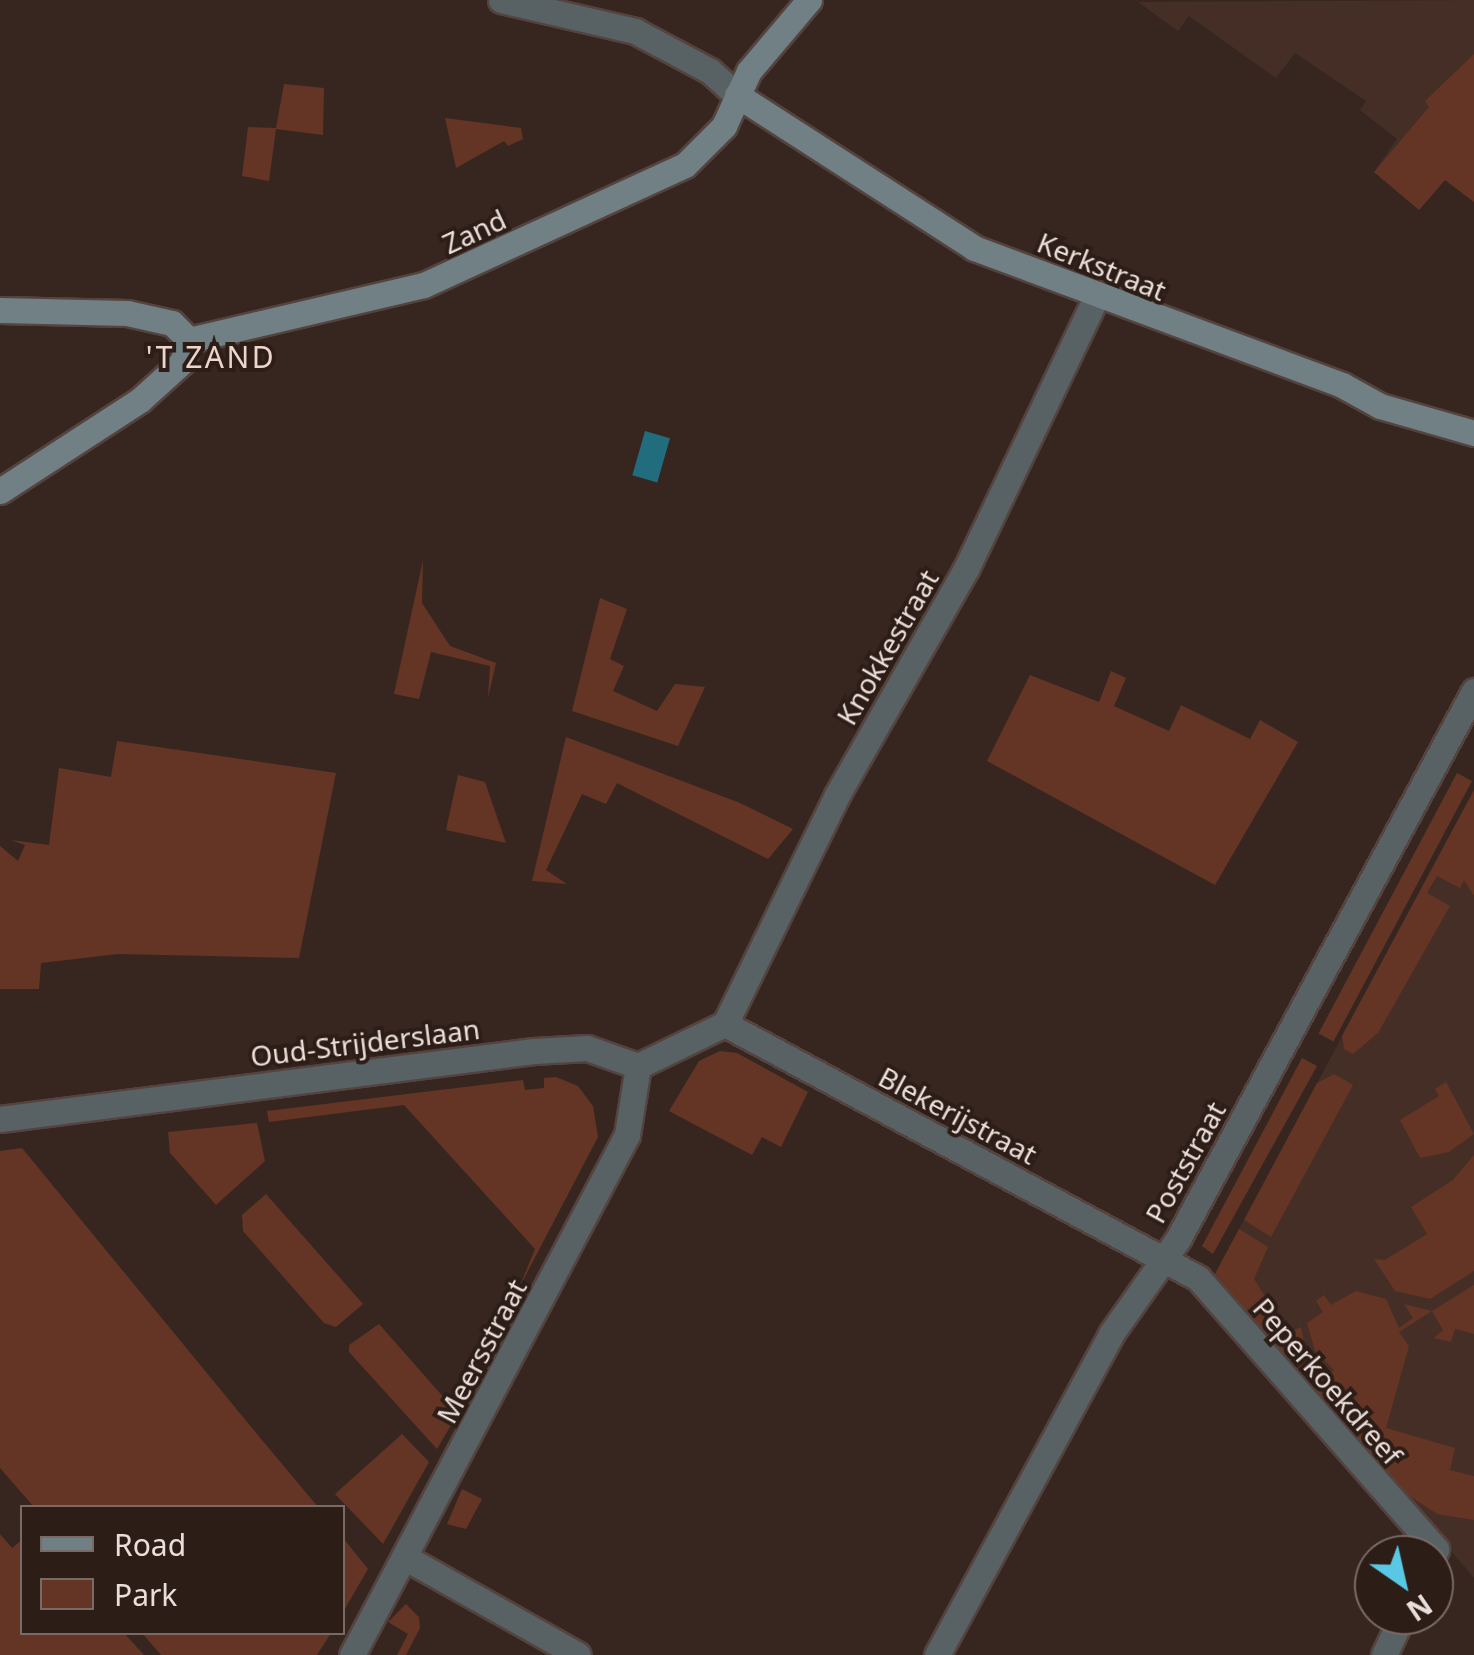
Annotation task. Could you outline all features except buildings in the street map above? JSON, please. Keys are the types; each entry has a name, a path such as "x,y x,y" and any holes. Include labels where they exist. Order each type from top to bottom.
{"street":[{"path":"501,0 635,31 710,71 737,95"},
{"name":"Zand","path":"190,340 458,272 685,165 724,126 737,95 809,0"},
{"name":"Kerkstraat","path":"737,95 974,248 1096,298 1342,385 1380,406 1474,433"},
{"name":"Knokkestraat","path":"725,1024 837,795 966,569 1096,298"},
{"path":"0,310 127,313 172,323 190,340 182,362 140,400 0,491"},
{"name":"Poststraat","path":"937,1655 1111,1334 1163,1259 1474,691"},
{"path":"638,1066 725,1024"},
{"name":"Blekerijstraat","path":"725,1024 1163,1259"},
{"name":"Oud-Strijderslaan","path":"0,1119 534,1051 587,1048 638,1066"},
{"name":"Meersstraat","path":"352,1655 627,1135 638,1066"},
{"name":"Peperkoekdreef","path":"1163,1259 1198,1278 1424,1535"},
{"path":"406,1558 578,1655"}],"shaded area":[{"path":"1474,0 1474,202 1445,180 1419,210 1374,172 1397,139 1360,110 1366,101 1295,53 1276,78 1189,16 1178,31 1138,2"},
{"path":"1474,790 1474,1578 1454,1555 1454,1535 1437,1535 1215,1274"}],"green space":[{"path":"1474,54 1474,202 1445,180 1419,210 1374,172 1429,107 1425,101"},
{"path":"284,84 324,88 323,135 276,129 269,181 242,176 248,127 276,128"},
{"path":"445,118 521,128 523,139 508,146 504,141 456,168"},
{"path":"423,560 422,603 450,646 496,663 488,698 490,666 431,652 419,699 394,694"},
{"path":"600,598 627,609 610,659 624,666 613,691 657,711 675,684 705,687 678,746 572,711"},
{"path":"1111,671 1126,678 1114,706 1169,731 1181,705 1250,739 1260,720 1298,742 1215,885 987,761 1030,675 1099,702"},
{"path":"566,737 740,803 793,829 768,859 617,783 606,804 582,794 546,870 567,884 532,881"},
{"path":"117,741 336,773 299,958 118,954 41,963 39,989 0,989 0,846 18,861 25,845 11,840 49,845 59,768 111,777"},
{"path":"1457,773 1472,781 1334,1041 1319,1033"},
{"path":"458,775 485,782 506,843 446,830"},
{"path":"1474,790 1474,896 1464,880 1460,888 1437,876 1427,893 1450,906 1378,1033 1353,1054 1344,1049 1342,1036"},
{"path":"720,1051 737,1053 808,1092 781,1147 762,1137 752,1155 669,1111 699,1061"},
{"path":"1302,1058 1317,1066 1213,1254 1202,1246"},
{"path":"1334,1074 1353,1085 1271,1237 1244,1220 1317,1083"},
{"path":"556,1077 578,1086 593,1106 598,1137 519,1288 535,1249 404,1105 269,1122 267,1111 523,1080 525,1090 544,1088 544,1078"},
{"path":"1446,1082 1474,1134 1449,1152 1420,1158 1400,1120 1439,1096 1435,1089"},
{"path":"257,1123 265,1161 216,1205 170,1153 168,1132"},
{"path":"22,1148 316,1505 32,1505 0,1468 0,1151"},
{"path":"1474,1155 1474,1271 1430,1299 1395,1291 1374,1259 1385,1260 1427,1234 1411,1207 1453,1180"},
{"path":"266,1194 363,1304 336,1327 324,1323 243,1231 242,1215"},
{"path":"1239,1229 1268,1247 1254,1279 1288,1333 1301,1327 1307,1356 1301,1362 1316,1383 1334,1370 1315,1351 1307,1323 1323,1312 1316,1301 1324,1295 1331,1305 1356,1291 1386,1299 1399,1328 1413,1318 1404,1304 1432,1311 1399,1332 1409,1346 1386,1428 1455,1448 1450,1470 1474,1476 1474,1520 1437,1514 1399,1489 1215,1274"},
{"path":"1474,1285 1474,1334 1455,1329 1451,1342 1434,1338 1443,1330 1432,1311"},
{"path":"379,1324 453,1408 454,1420 437,1449 349,1352 349,1345"},
{"path":"402,1434 429,1462 383,1544 335,1494"},
{"path":"462,1489 482,1499 466,1529 447,1524"},
{"path":"0,1534 12,1548 20,1542 20,1635 126,1635 144,1655 0,1655"},
{"path":"345,1540 368,1569 345,1609"},
{"path":"406,1604 419,1617 420,1628 406,1655 397,1655 408,1634 388,1622"},
{"path":"144,1635 330,1635 317,1655 161,1655"}],"water":[{"path":"645,431 670,438 657,482 632,475"}],"district":[{"name":"'T ZAND","path":"211,357"}]}
